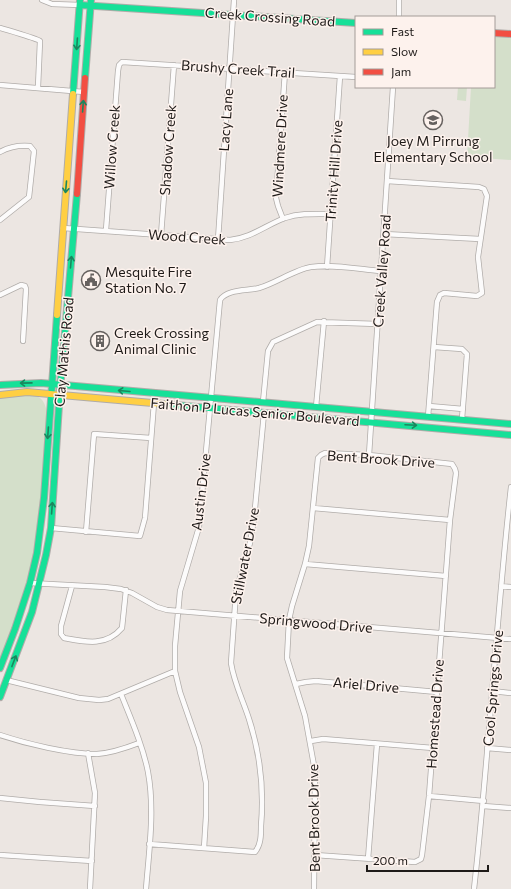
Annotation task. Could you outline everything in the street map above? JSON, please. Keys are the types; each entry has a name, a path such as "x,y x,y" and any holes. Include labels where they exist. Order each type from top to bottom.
{"main road":[{"name":"Creek Crossing Road","path":"80,2 233,15 355,23"},
{"name":"Clay Mathis Road","path":"0,668 15,629 30,582 37,553 44,498 80,2"},
{"name":"Clay Mathis Road","path":"0,698 32,612 51,528 60,385 70,282 91,2"},
{"path":"495,33 511,34"},
{"path":"67,171 78,172"},
{"path":"59,282 70,282"},
{"path":"56,324 66,325"},
{"name":"Faithon P Lucas Senior Boulevard","path":"0,385 26,383 52,384 511,424"},
{"name":"Faithon P Lucas Senior Boulevard","path":"0,395 27,392 372,423 428,426 511,435"},
{"path":"139,402 140,392"}],"street":[{"name":"Creek Crossing Road","path":"42,0 52,4 80,2"},
{"name":"Lacy Lane","path":"218,240 234,0"},
{"path":"399,0 399,16"},
{"path":"0,28 7,29 27,37 36,38 40,41 38,87"},
{"name":"Brushy Creek Trail","path":"120,64 124,62 355,77"},
{"name":"Willow Creek","path":"106,230 118,71 120,64"},
{"name":"Shadow Creek","path":"161,235 174,65"},
{"name":"Windmere Drive","path":"283,219 276,198 285,72"},
{"name":"Trinity Hill Drive","path":"327,267 340,76"},
{"path":"0,85 84,92"},
{"name":"Creek Valley Road","path":"369,455 393,88"},
{"path":"0,152 12,147 28,145 34,150 29,197 0,220"},
{"path":"387,181 482,188 486,191 487,198 480,239 478,263 482,293 477,296 447,292 440,295 437,302 428,416"},
{"name":"Wood Creek","path":"63,228 230,240 244,237 283,219 304,214 331,214"},
{"path":"384,234 480,239"},
{"name":"Austin Drive","path":"204,848 206,783 199,747 180,692 176,671 175,646 182,579 198,527 219,303 222,297 228,293 262,287 307,268 327,267 381,271"},
{"path":"0,295 21,285 26,289 23,341"},
{"path":"316,406 324,321"},
{"path":"263,402 268,351 271,344 314,323 324,321 378,324"},
{"path":"434,347 462,349 467,354 462,420"},
{"path":"51,528 140,536 145,518 154,403"},
{"path":"429,406 463,409"},
{"name":"Stillwater Drive","path":"149,844 255,852 260,845 262,795 258,756 250,720 233,674 231,663 233,615 236,592 247,555 253,525 264,413"},
{"path":"86,532 94,434 151,438"},
{"name":"Bent Brook Drive","path":"314,889 315,771 311,741 296,684 287,658 289,620 309,546 317,462 319,456 325,453 369,455 452,464"},
{"name":"Homestead Drive","path":"315,855 415,862 421,859 429,796 450,520 456,473 452,464"},
{"name":"Cool Springs Drive","path":"474,889 484,804 501,586 508,534 511,487"},
{"path":"312,508 450,520"},
{"path":"305,564 446,576"},
{"name":"Springwood Drive","path":"30,582 39,584 105,587 126,590 157,607 167,610 511,639"},
{"path":"72,586 61,626 61,634 64,638 86,642 103,640 117,633 122,628 126,590"},
{"path":"501,586 511,587"},
{"path":"6,680 79,698 108,699 176,671"},
{"name":"Ariel Drive","path":"296,684 316,681 437,692"},
{"path":"492,692 511,693"},
{"path":"121,694 139,743 148,773 151,792 146,889"},
{"path":"0,735 68,751 98,754 116,751 139,743"},
{"path":"311,741 323,739 432,748"},
{"path":"368,859 377,744"},
{"path":"488,748 511,750"},
{"path":"88,753 96,793 90,889"},
{"path":"429,796 511,808"},
{"path":"0,798 95,806"},
{"path":"0,855 92,861"}],"green space":[{"path":"495,35 511,37 511,160 467,157 471,88 495,88"},
{"path":"458,88 467,88 466,101 457,100"},
{"path":"17,395 37,396 46,406 47,413 40,510 35,551 29,579 0,664 0,397"}],"traffic: fast":[{"path":"73,94 80,0"},
{"path":"85,78 91,0"},
{"path":"80,5 355,23"},
{"path":"0,697 32,612 51,528 60,390 77,194"},
{"path":"0,668 30,583 37,553 44,498 57,315"},
{"path":"0,385 41,383 511,424"},
{"path":"164,404 511,435"}],"traffic: slow":[{"path":"57,315 73,94"},
{"path":"0,395 27,392 164,404"}],"traffic: jam":[{"path":"495,33 511,34"},
{"path":"77,194 85,78"}],"place":[{"name":"Joey M Pirrung Elementary School","path":"433,120"},
{"name":"Mesquite Fire Station No. 7","path":"91,280"},
{"name":"Creek Crossing Animal Clinic","path":"100,341"}]}
